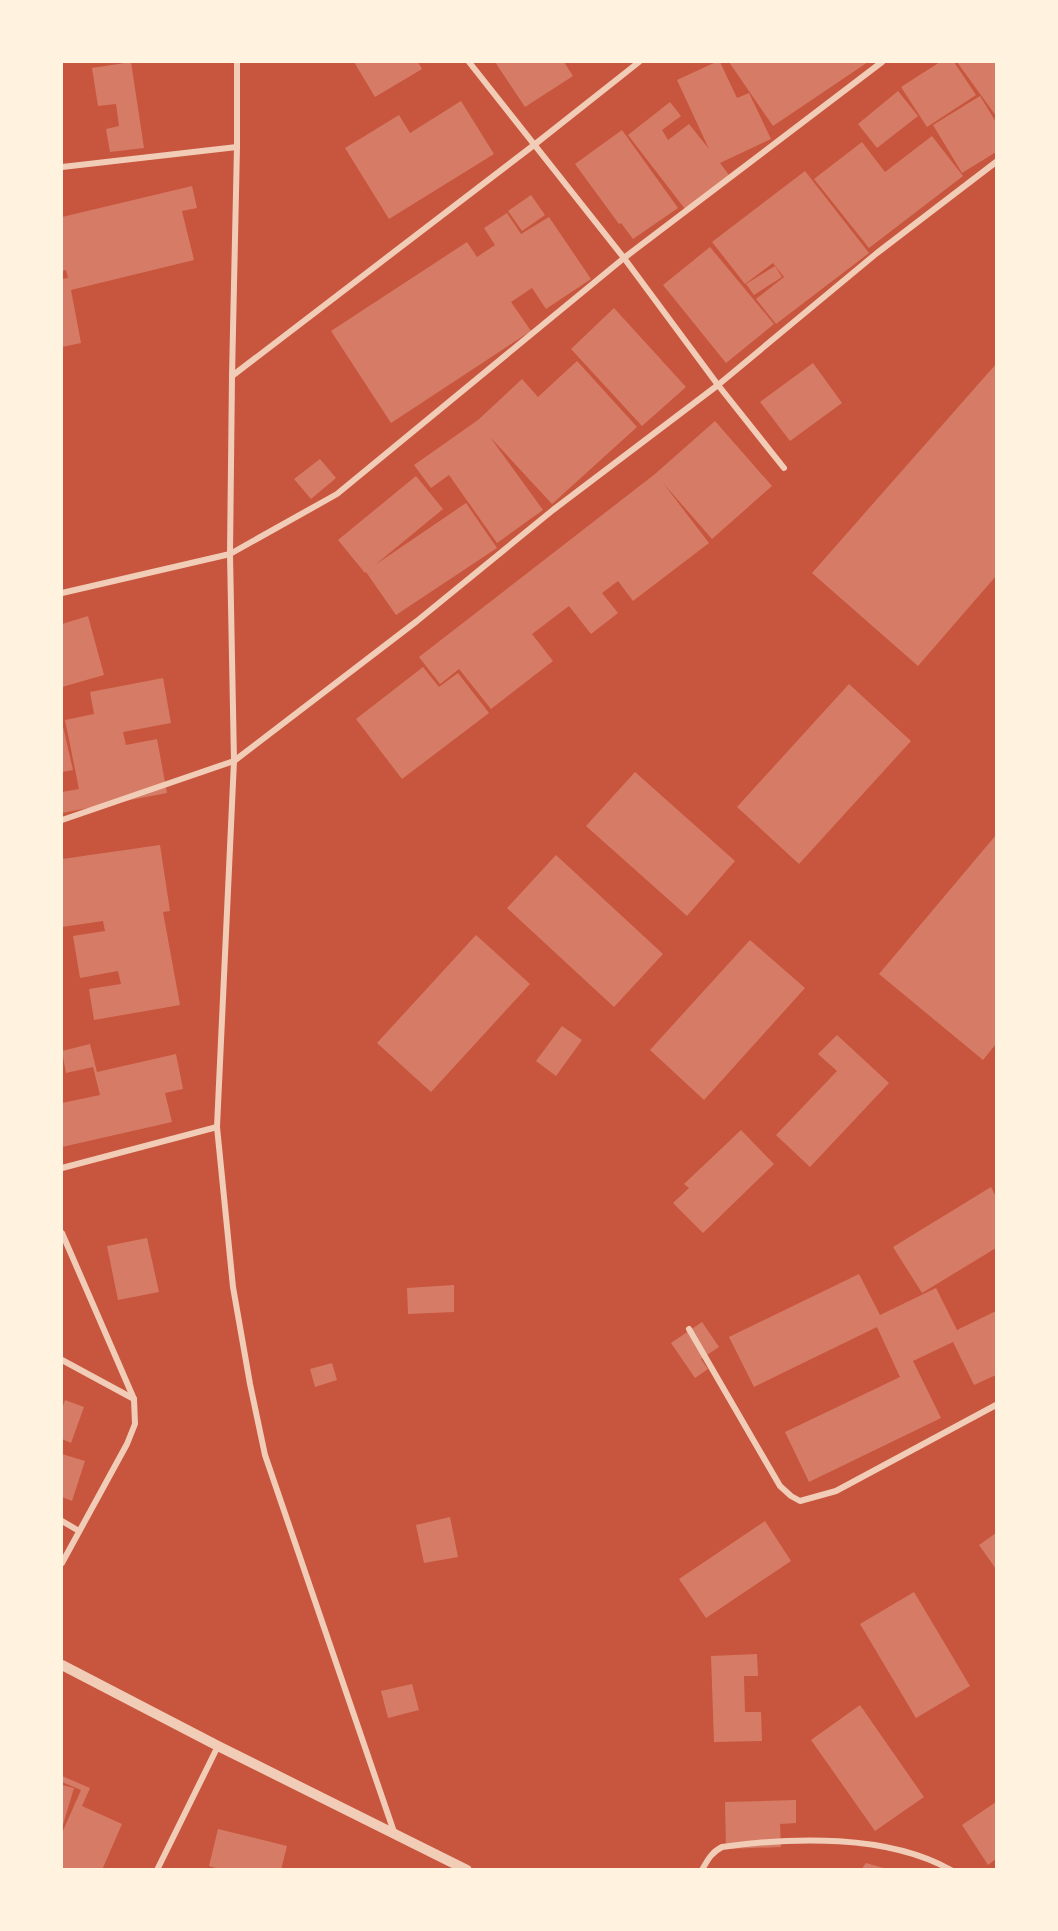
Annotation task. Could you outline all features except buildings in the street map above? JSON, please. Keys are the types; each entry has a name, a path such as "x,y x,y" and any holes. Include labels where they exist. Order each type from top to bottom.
{"street":[{"path":"237,62 230,554 234,761 217,1126 233,1287 265,1455 394,1832"},
{"path":"469,62 624,258 718,385 784,468"},
{"path":"232,376 534,146 639,62"},
{"path":"62,594 230,554 337,494 624,258 882,62"},
{"path":"62,167 237,147"},
{"path":"62,820 234,761 417,621 553,510 718,385 876,254 996,162"},
{"path":"62,1168 217,1126"},
{"path":"62,1233 134,1399 135,1424 127,1444 62,1563"},
{"path":"688,1329 780,1486 800,1501 836,1491 996,1406"},
{"path":"62,1360 134,1399"},
{"path":"62,1521 79,1532"},
{"path":"62,1665 218,1746 467,1869"},
{"path":"157,1869 218,1746"},
{"path":"702,1869 708,1858 722,1848 833,1841 884,1845 936,1861 951,1869"}]}
